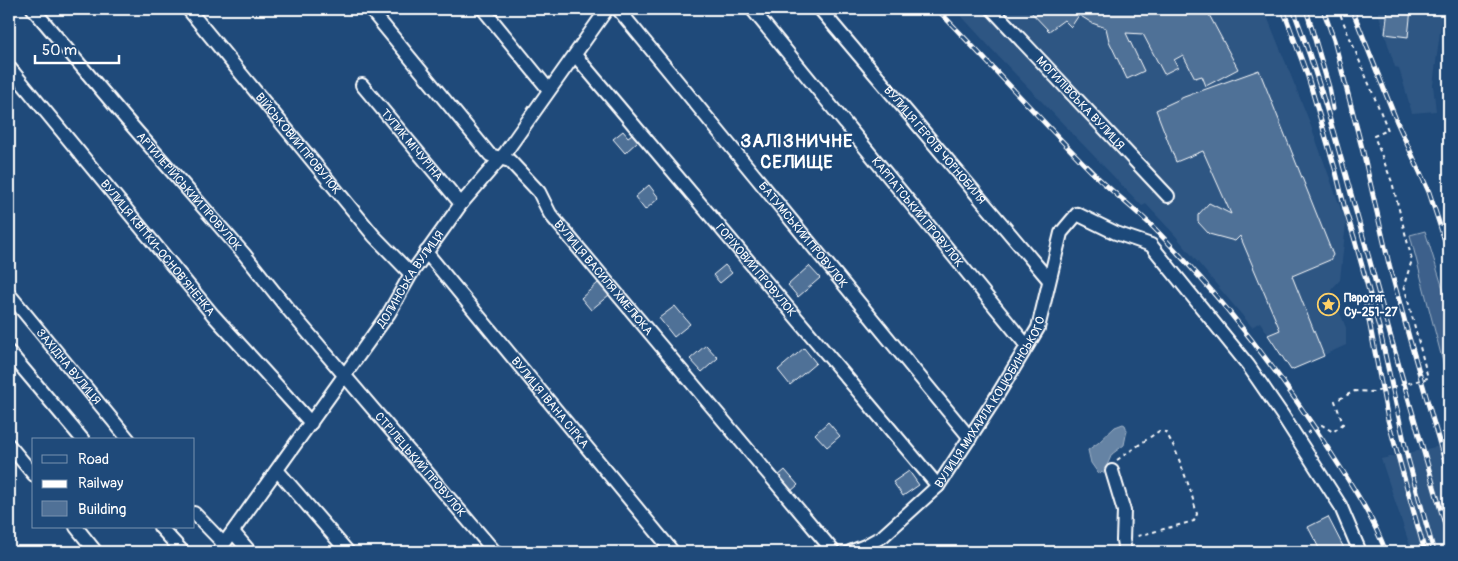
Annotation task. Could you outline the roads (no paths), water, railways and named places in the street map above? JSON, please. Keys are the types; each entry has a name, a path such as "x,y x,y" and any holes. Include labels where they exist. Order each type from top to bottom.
{"street":[{"name":"АРТИЛЕРІЙСЬКИЙ ПРОВУЛОК","path":"33,9 244,254 345,375"},
{"name":"ВІЙСЬКОВИЙ ПРОВУЛОК","path":"188,9 374,236 411,274"},
{"name":"ВУЛИЦЯ ВАСИЛЯ ХМЕЛЮКА","path":"370,9 490,156 510,162 539,192 550,214 834,552"},
{"path":"483,9 549,90"},
{"name":"ДОЛИНСЬКА ВУЛИЦЯ","path":"221,548 389,313 426,252 461,204 500,158 607,9"},
{"name":"БАТУМСЬКИЙ ПРОВУЛОК","path":"618,9 970,438"},
{"name":"КАРПАТСЬКИЙ ПРОВУЛОК","path":"752,9 1027,346"},
{"name":"ВУЛИЦЯ ГЕРОЇВ ЧОРНОБИЛЯ","path":"820,9 1050,280"},
{"name":"МОГИЛІВСЬКА ВУЛИЦЯ","path":"992,9 1168,196"},
{"name":"ГОРІХОВИЙ ПРОВУЛОК","path":"575,55 938,486"},
{"name":"ВУЛИЦЯ КВІТКИ-ОСНОВ'ЯНЕНКА","path":"9,67 213,314 311,423"},
{"name":"ТУПИК МІЧУРІНА","path":"362,85 461,204"},
{"name":"ВУЛИЦЯ МИХАЙЛА КОЦЮБИНСЬКОГО","path":"850,552 866,549 938,486 1038,328 1061,233 1077,214 1116,233 1151,245 1248,366 1340,505 1360,552"},
{"name":"ВУЛИЦЯ ІВАНА СІРКА","path":"426,252 673,552"},
{"name":"ЗАХІДНА ВУЛИЦЯ","path":"9,294 127,438"},
{"path":"9,352 81,438"},
{"name":"СТРІЛЕЦЬКИЙ ПРОВУЛОК","path":"345,375 496,552"},
{"path":"9,444 32,473"},
{"path":"277,470 348,552"},
{"path":"1112,471 1124,511 1124,546"},
{"path":"195,514 221,548"},
{"path":"77,528 96,552"},
{"path":"161,528 183,552"},
{"path":"233,532 250,552"}],"railway":[{"path":"937,9 1093,173 1154,228 1226,308 1271,365 1312,423 1361,501 1375,526 1386,552"},
{"path":"1283,9 1308,77 1336,172 1379,327 1408,459 1434,552"},
{"path":"1293,9 1315,70 1334,132 1449,538"},
{"path":"1306,9 1329,87 1333,109"},
{"path":"1323,9 1334,40 1363,152 1389,264 1449,476"},
{"path":"1352,9 1397,122 1429,192 1449,253"},
{"path":"1366,305 1388,420 1425,552"}],"place":[{"name":"Паротяг Су-251-27","path":"1328,305"}],"district":[{"name":"ЗАЛІЗНИЧНЕ СЕЛИЩЕ","path":"797,151"}]}
